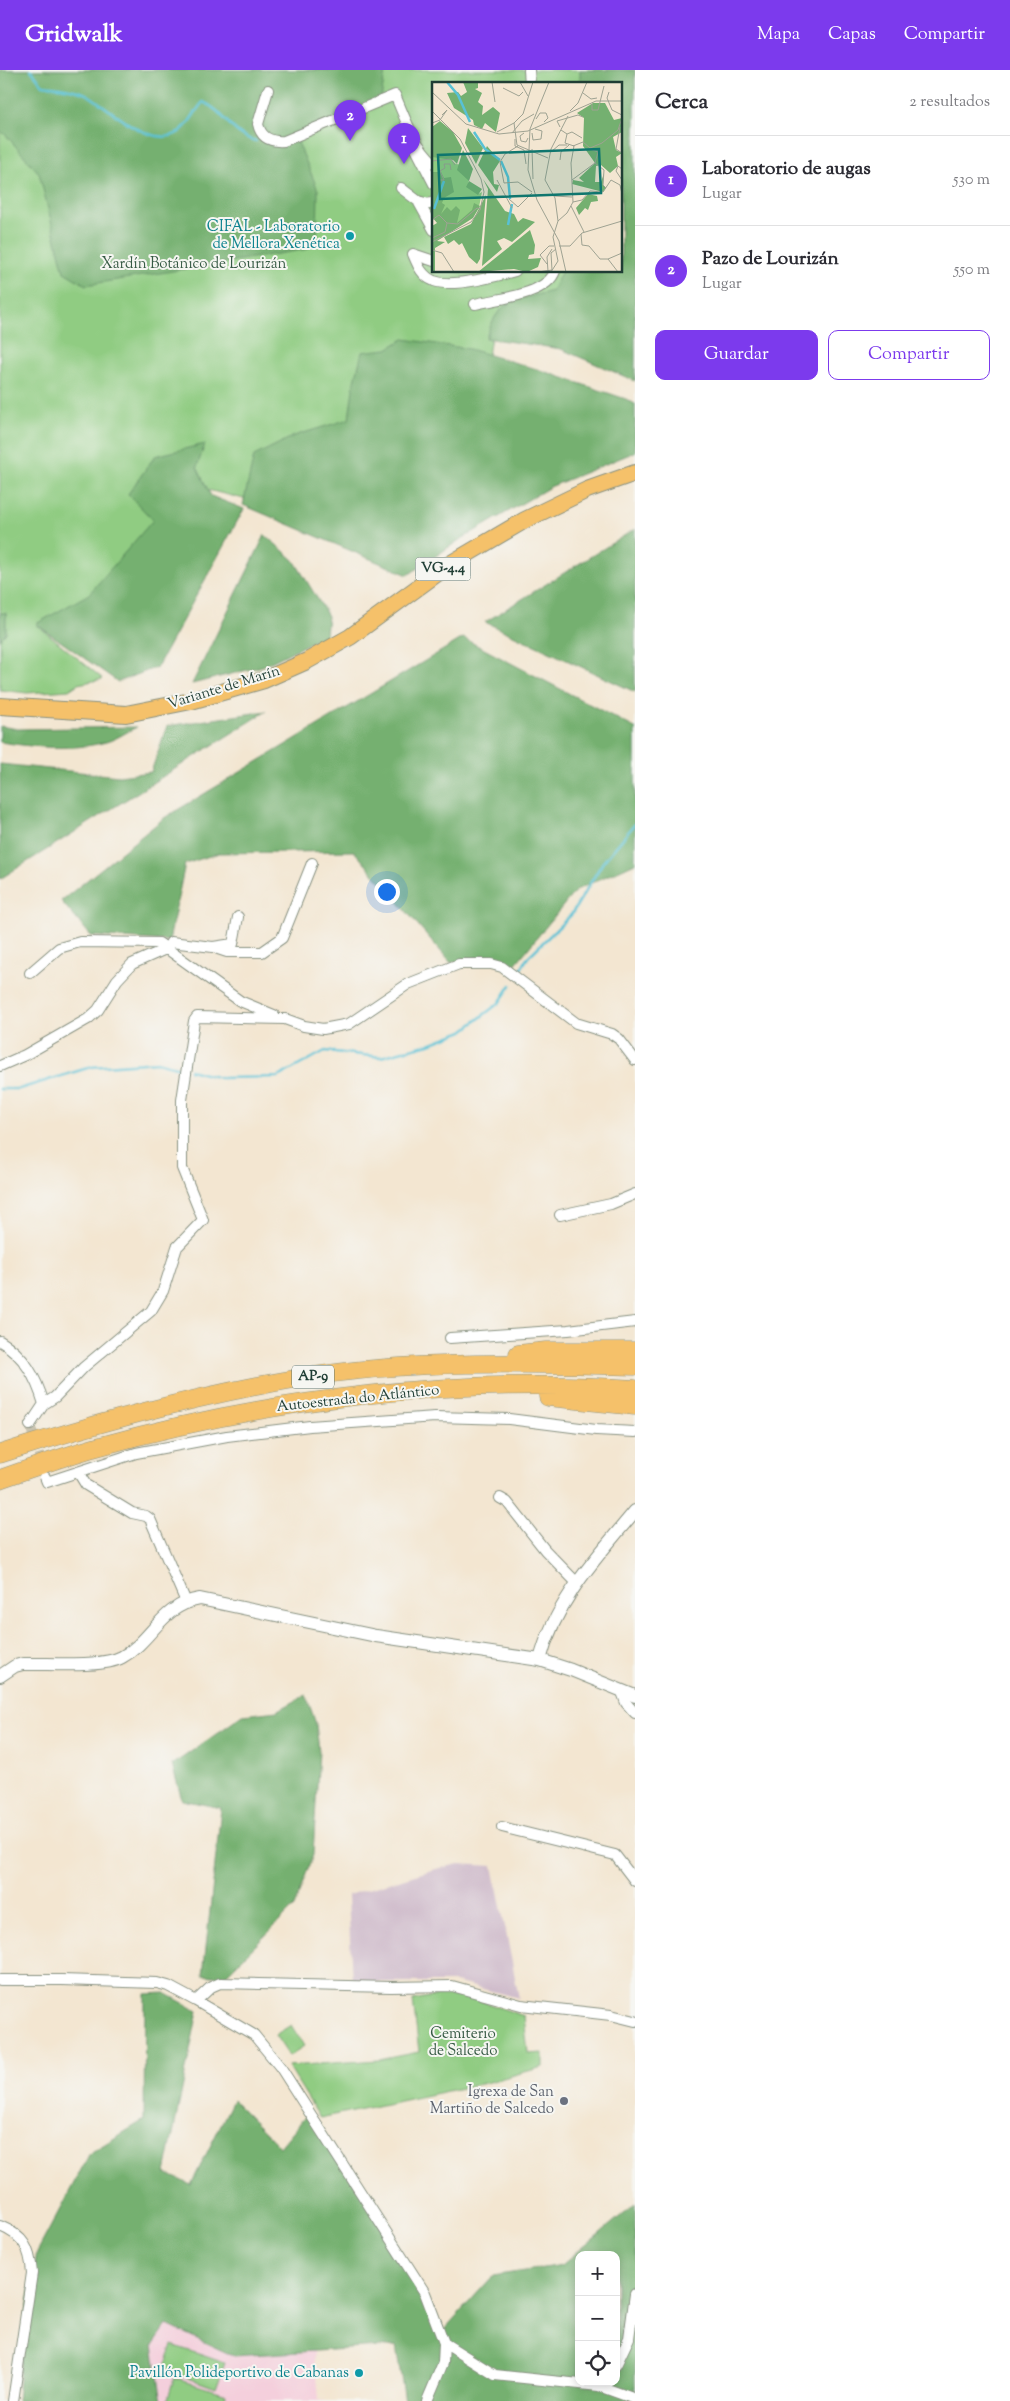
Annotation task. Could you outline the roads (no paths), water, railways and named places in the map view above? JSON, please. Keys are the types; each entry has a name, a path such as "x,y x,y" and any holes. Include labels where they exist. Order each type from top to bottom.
{"highway":[{"name":"Variante de Marín","path":"0,706 126,714 200,699 264,680 307,661 350,637 450,564 525,520 587,490 635,473"},
{"path":"376,1370 546,1351 635,1351"},
{"name":"Autoestrada do Atlántico","path":"0,1454 71,1432 239,1390 301,1378 376,1370 520,1363 635,1366"},
{"name":"Autoestrada do Atlántico","path":"0,1478 96,1447 180,1426 307,1402 443,1389 552,1386 635,1389"},
{"path":"443,1389 635,1406"}],"street":[{"path":"268,90 258,124 263,135 273,142 284,141 395,95 418,156 432,180"},
{"path":"412,136 420,150 432,161"},
{"path":"401,188 418,200 429,204 432,203"},
{"path":"418,200 432,226"},
{"path":"432,259 413,254 420,271 435,282 454,283 510,272"},
{"path":"475,304 521,294 545,286 554,272"},
{"path":"0,1066 25,1055 88,1019 98,1010 117,980 132,964 168,948 171,942 213,947 227,952 262,952 282,938 312,863"},
{"path":"213,947 233,944 238,917"},
{"path":"30,972 59,948 80,942 158,943 168,948 240,1001 304,1026 323,1029 349,1024 408,984 433,973 459,964 491,964 502,967 576,1023 612,1034 619,1039 635,1060"},
{"path":"30,1425 44,1404 55,1397 84,1366 151,1311 163,1291 177,1247 203,1220 182,1168 182,1100 186,1063 194,1021 197,1017 285,1019"},
{"path":"560,1215 611,1204 635,1194"},
{"path":"450,1338 568,1330 635,1322"},
{"path":"0,1341 10,1347 28,1366 37,1382 44,1404"},
{"path":"45,1477 47,1482 136,1453 227,1436 379,1420 435,1417 509,1419 596,1430 635,1432"},
{"path":"78,1472 86,1485 132,1513 146,1516 150,1519 186,1602"},
{"path":"500,1498 507,1502 545,1550 577,1583"},
{"path":"540,1660 544,1642 577,1583 635,1511"},
{"path":"0,1676 6,1670 23,1664 115,1660 139,1644 169,1612 186,1602 200,1600 214,1601 376,1636 540,1660 571,1670 635,1696"},
{"path":"622,1692 626,1703 635,1713"},
{"path":"502,1827 615,1855 635,1881"},
{"path":"0,1980 157,1983 168,1986 196,2001 254,2035 276,2061 425,2293 444,2343 443,2363 427,2401"},
{"path":"196,2001 211,1987 220,1983 391,1987 452,1986 521,2005 611,2015 635,2021"},
{"path":"0,2226 23,2240 31,2256 32,2273 13,2401"},
{"path":"620,2356 628,2338 635,2294"},
{"path":"444,2343 495,2375 575,2382"},
{"path":"605,2386 635,2399"}],"waterway":[{"path":"31,70 43,85 66,88 88,95 129,124 154,136 165,137 176,134 187,124 203,102 217,111 233,128 247,138 256,141"},
{"path":"519,972 528,957 571,915 603,862 635,824"},
{"path":"190,1070 220,1078 278,1077 325,1051 381,1057 429,1044 463,1031 499,1003 511,985"},
{"path":"0,1089 19,1089 91,1067 157,1062 184,1069"}],"tunnel":[{"path":"30,1425 43,1469"}],"place":[{"name":"Pazo de Lourizán","path":"350,141"},
{"name":"Laboratorio de augas","path":"404,164"},
{"name":"CIFAL - Laboratorio de Mellora Xenética","path":"350,236"},
{"name":"Igrexa de San Martiño de Salcedo","path":"564,2101"},
{"name":"Pavillón Polideportivo de Cabanas","path":"359,2373"}],"park label":[{"name":"Xardín Botánico de Lourizán","path":"194,264"},
{"name":"Cemiterio de Salcedo","path":"463,2042"}]}
